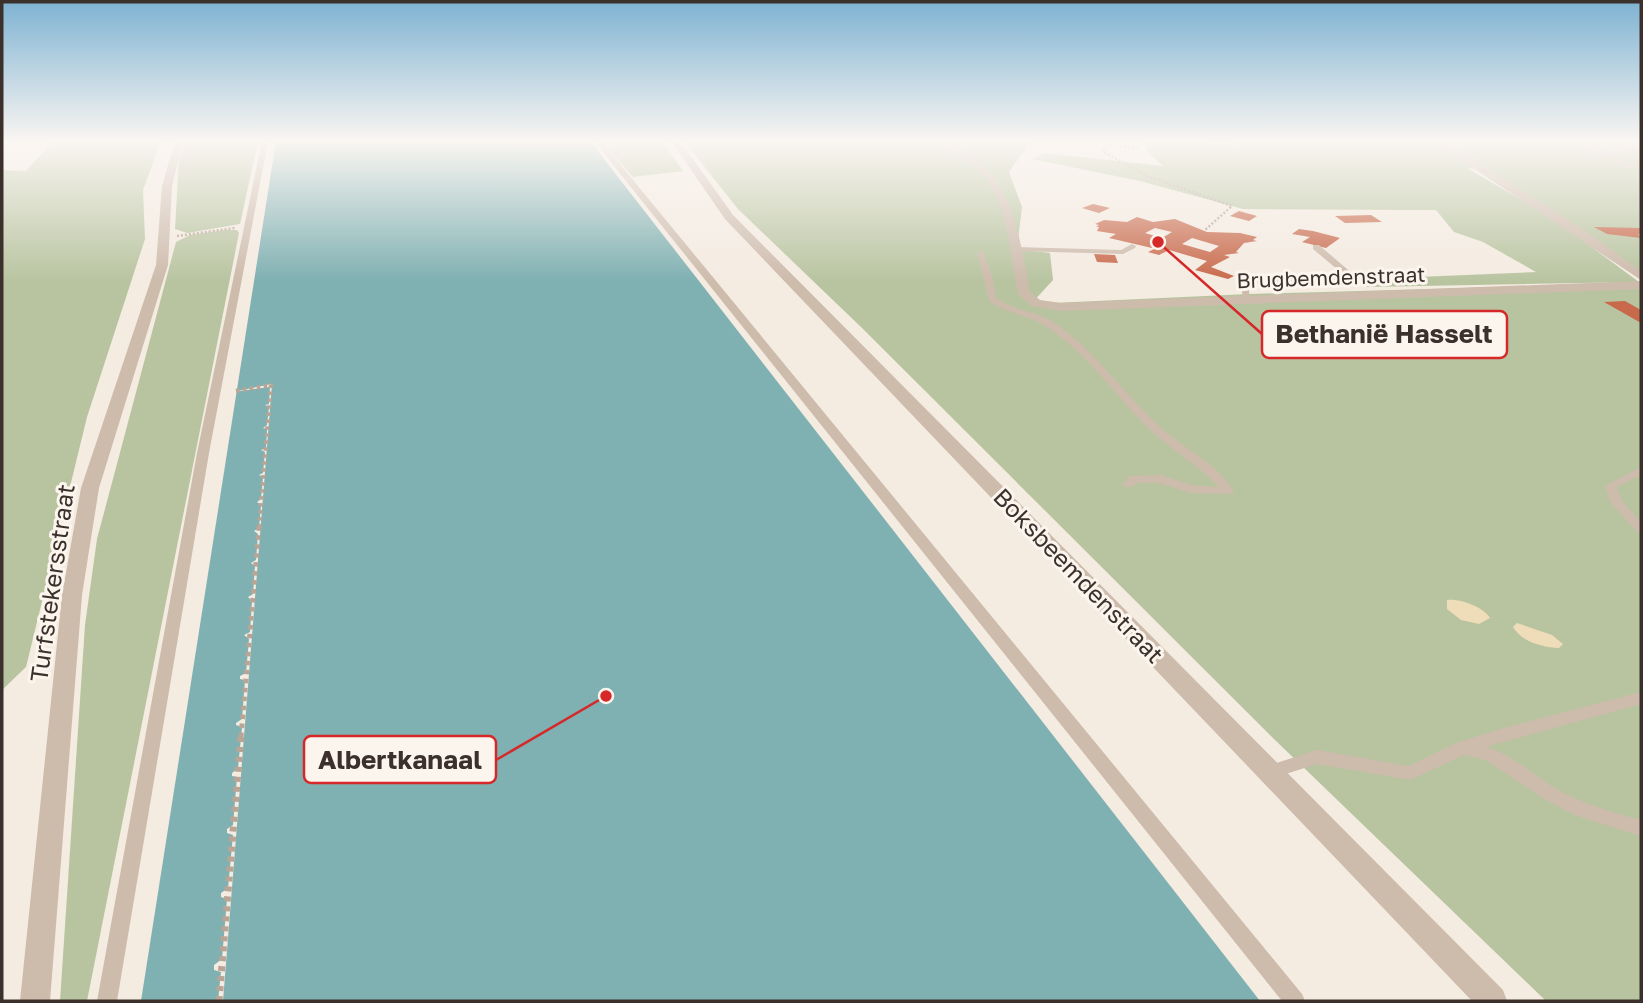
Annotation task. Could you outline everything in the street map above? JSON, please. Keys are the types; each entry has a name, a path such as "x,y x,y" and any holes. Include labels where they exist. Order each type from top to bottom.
{"street":[{"name":"Turfstekersstraat","path":"35,1001 72,595 90,488 152,302 166,238 168,188"},
{"name":"Boksbeemdenstraat","path":"709,188 729,216 1492,1001"},
{"path":"995,188 1001,199 1014,249"},
{"path":"1511,188 1574,228 1641,276"},
{"name":"Brugbemdenstraat","path":"1014,249 1024,294 1035,303 1060,307 1641,285"}],"lane":[{"path":"107,1001 203,453 255,188"},
{"path":"635,188 1295,1001"},
{"path":"1014,249 1123,252 1132,246"},
{"path":"1246,300 1244,282 1351,277 1316,247"},
{"path":"980,253 989,279 992,299 1038,317 1061,332 1147,421 1199,466 1222,481 1228,491 1191,489 1160,479 1133,480 1129,484"},
{"path":"1641,471 1611,486 1616,502 1641,529"},
{"path":"1270,772 1317,757 1410,773 1462,748 1504,734 1641,698"},
{"path":"1462,748 1491,755 1550,794 1583,811 1641,828"}],"path":[{"path":"1180,188 1231,206 1205,230"},
{"path":"166,238 247,226"},
{"path":"219,1001 271,385 236,391"}],"green space":[{"path":"2,188 144,188 145,239 87,417 26,667 2,690"},
{"path":"177,188 248,188 240,224 187,233 175,229"},
{"path":"721,188 1015,188 1022,207 1017,249 1050,253 1053,280 1031,304 1249,294 1641,283 1641,1001 1546,1001 1275,740 861,327 738,209"},
{"path":"1165,188 1501,188 1554,219 1639,282 1367,287 1370,279 1536,272 1483,242 1454,232 1436,210 1243,209"},
{"path":"1515,188 1641,188 1641,272"},
{"path":"237,230 239,233 87,1001 60,1001 85,625 97,539 176,242 190,235"}],"sand":[{"path":"1447,600 1471,604 1490,618 1479,624 1461,620 1447,609"},
{"path":"1517,623 1552,635 1563,644 1559,648 1533,643 1513,627"}],"water":[{"path":"269,188 626,188 1260,1001 141,1001"}],"pier":[{"path":"272,384 223,1001 218,1001 221,972 214,970 214,965 222,959 227,899 221,897 221,893 228,888 233,835 227,833 227,829 233,825 237,777 232,776 232,773 238,768 242,727 236,723 242,719 245,680 240,679 240,676 246,673 249,639 244,635 250,632 252,601 248,597 253,594 255,566 251,563 256,560 258,534 254,531 259,528 261,505 257,502 261,499 263,477 259,475 263,473 265,452 261,450 266,448 267,429 263,428 267,425 269,407 265,405 269,404 270,387 232,392"}],"building":[{"path":"1093,204 1110,208 1099,213 1082,208"},
{"path":"1239,211 1257,216 1249,221 1230,216"},
{"path":"1371,215 1382,222 1345,223 1335,216"},
{"path":"1137,217 1153,222 1175,219 1207,232 1240,233 1257,237 1253,240 1257,241 1244,243 1236,252 1239,253 1224,255 1230,257 1211,267 1234,276 1228,279 1195,270 1207,261 1169,250 1159,255 1148,252 1158,247 1109,238 1116,234 1097,231 1099,227 1096,227 1099,225 1095,224 1104,220 1127,222","holes":["1155,228 1172,232 1162,238 1145,233","1192,238 1219,246 1210,252 1182,244"]},
{"path":"1594,227 1640,228 1641,234 1638,234 1641,238 1607,234"},
{"path":"1299,229 1340,238 1326,248 1302,242 1310,237 1292,234"},
{"path":"1094,254 1115,255 1118,263 1097,262"},
{"path":"1625,301 1641,310 1641,323 1604,302"}],"place":[{"name":"Bethanië Hasselt","path":"1158,242"},
{"name":"Albertkanaal","path":"606,696"}]}
